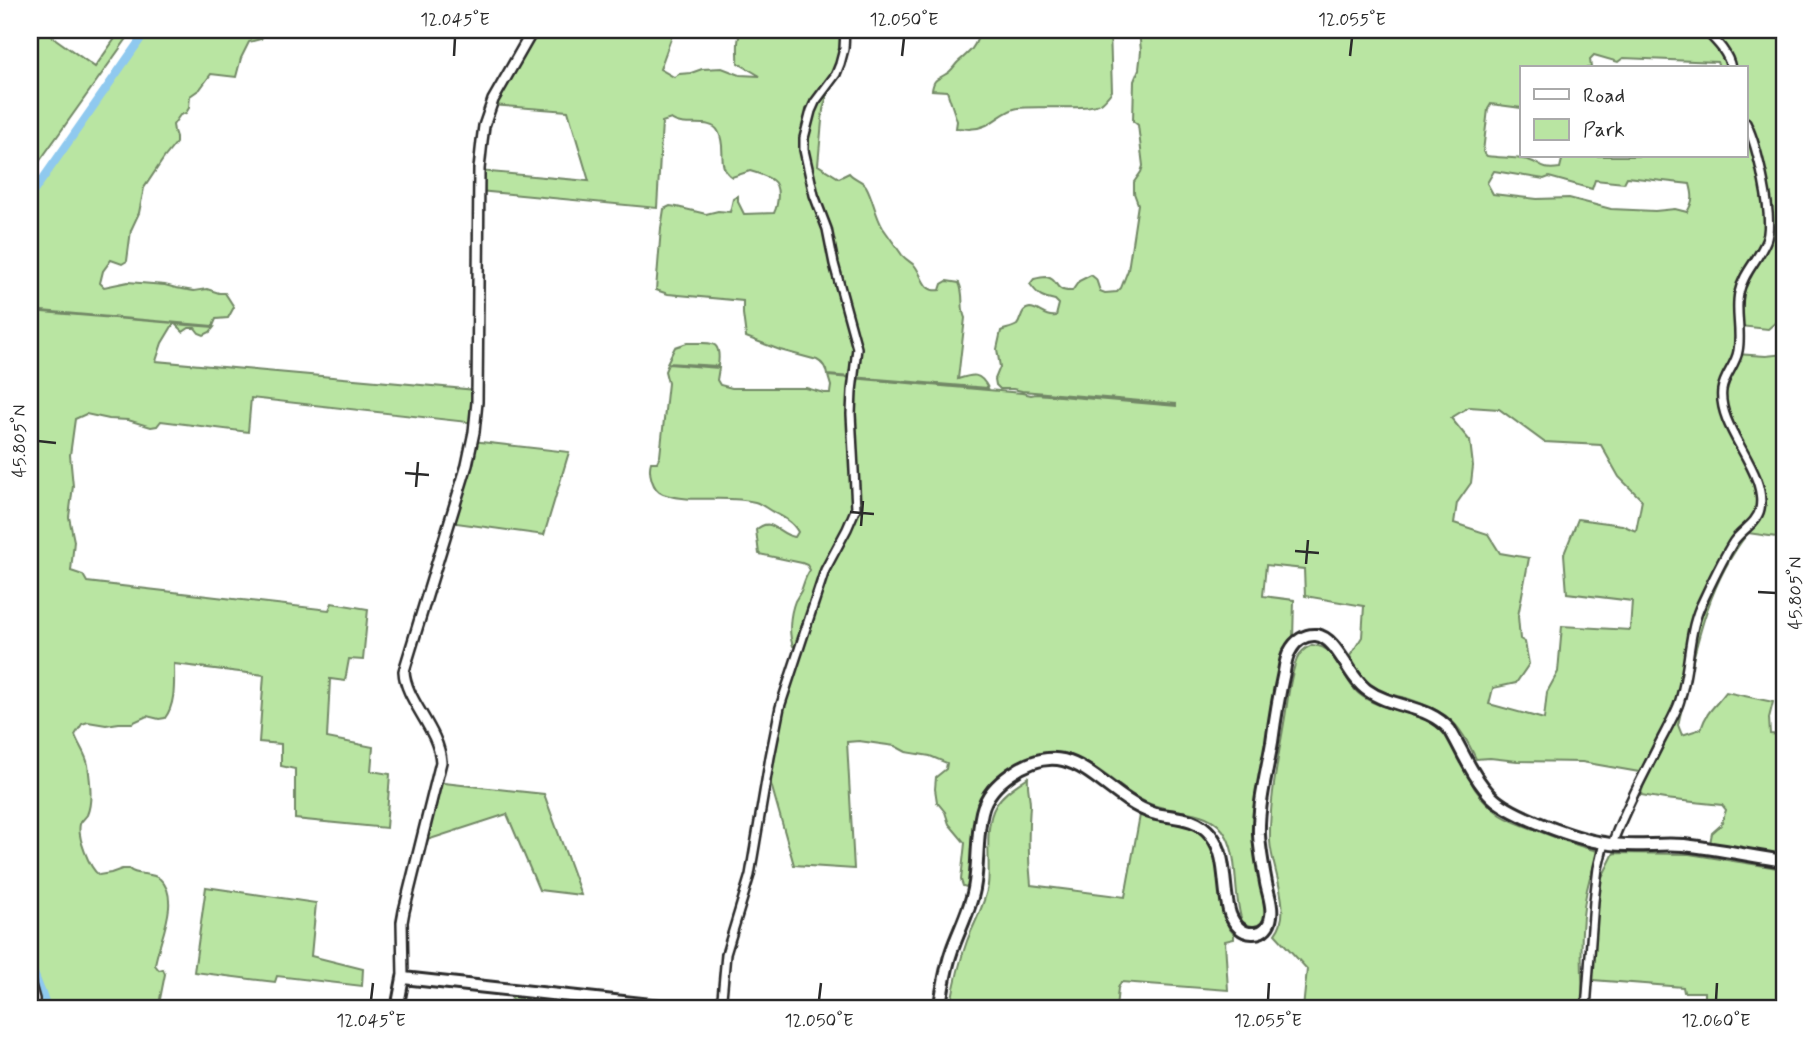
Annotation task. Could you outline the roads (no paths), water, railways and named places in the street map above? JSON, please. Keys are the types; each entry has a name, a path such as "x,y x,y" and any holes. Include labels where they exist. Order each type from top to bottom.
{"main road":[{"path":"939,1009 950,953 973,894 985,801 991,791 1009,775 1041,760 1071,761 1138,807 1198,823 1213,836 1217,847 1229,912 1234,922 1247,933 1257,934 1268,926 1272,908 1261,856 1261,809 1288,654 1300,639 1307,636 1316,635 1330,641 1356,681 1366,690 1389,701 1425,712 1443,723 1450,730 1483,787 1493,799 1517,814 1568,834 1608,844 1680,845 1784,861"},
{"path":"397,1009 403,978 688,1009"}],"street":[{"path":"403,978 402,922 441,762 435,738 406,683 404,671 467,465 474,432 477,402 480,169 484,126 493,100 533,30"},
{"path":"722,1009 726,954 750,875 780,708 824,570 856,508 851,414 856,348 827,229 814,195 804,150 804,138 811,111 840,64 845,30"},
{"path":"1705,30 1724,50 1731,66"},
{"path":"1586,1009 1598,868 1678,707 1699,610 1735,540 1753,522 1761,508 1757,482 1728,423 1722,399 1722,387 1739,348 1737,314 1740,290 1767,240 1769,227 1757,156 1748,129"},
{"path":"30,981 35,1009"}],"waterway":[{"path":"30,197 147,30"},
{"path":"30,963 48,1009"}]}
